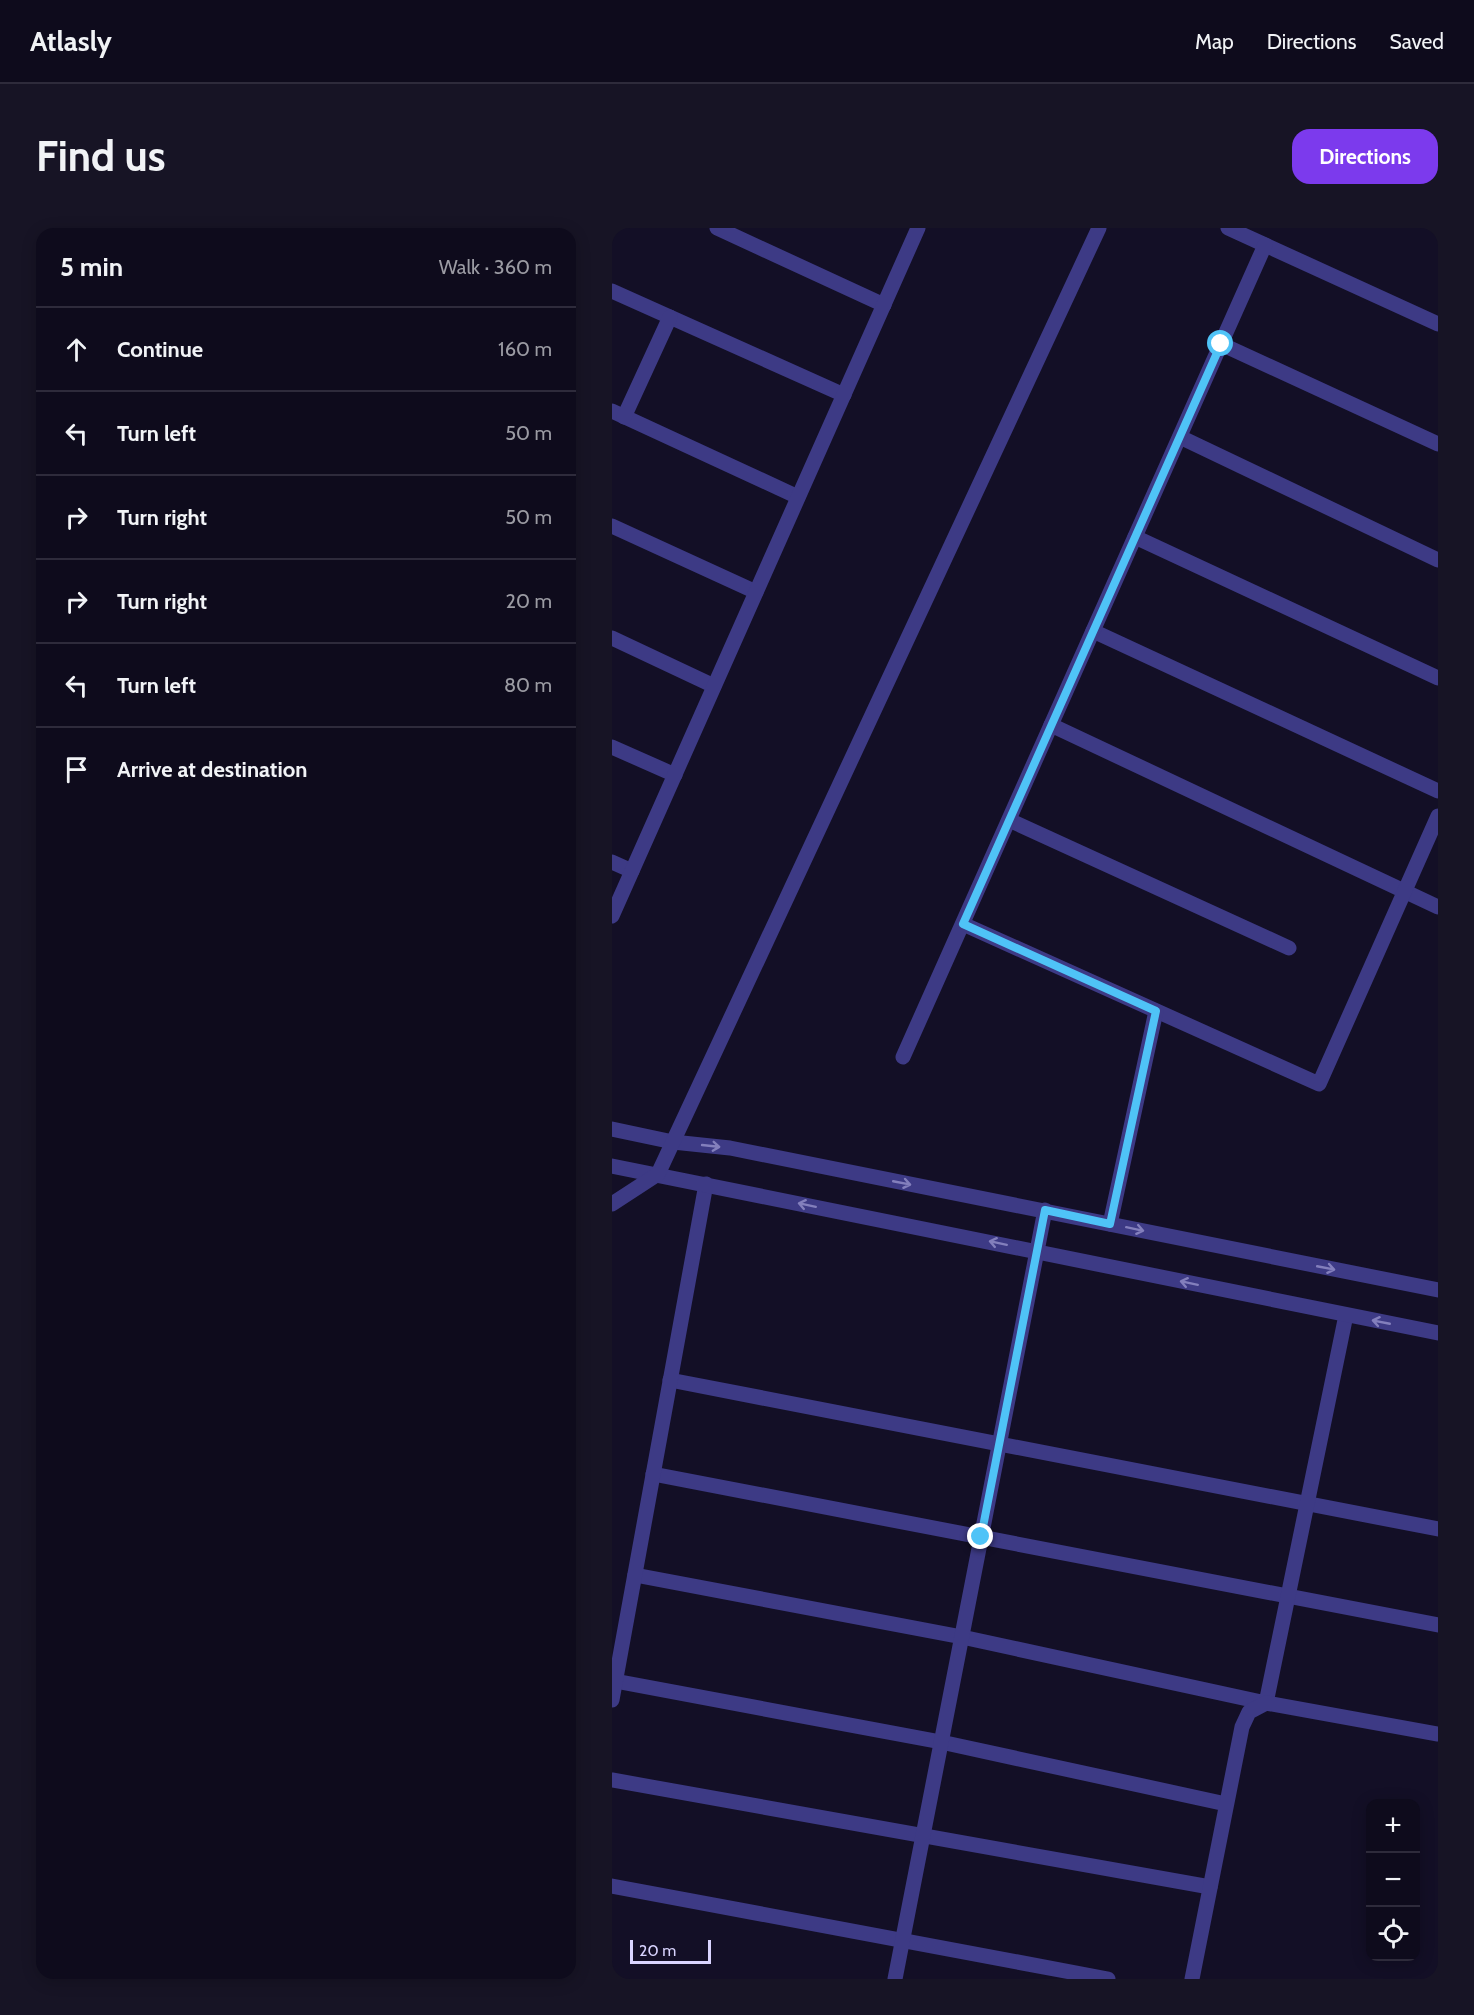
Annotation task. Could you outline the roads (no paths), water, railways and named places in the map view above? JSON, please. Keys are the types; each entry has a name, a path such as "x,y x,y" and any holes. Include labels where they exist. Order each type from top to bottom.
{"street":[{"path":"717,228 884,305"},
{"path":"612,916 918,228"},
{"path":"612,1204 658,1174 1099,228"},
{"path":"1228,228 1438,324"},
{"path":"903,1057 1265,245"},
{"path":"612,291 844,395"},
{"path":"670,317 618,414 798,497"},
{"path":"1221,344 1438,444"},
{"path":"1179,438 1438,560"},
{"path":"612,526 756,592"},
{"path":"1135,537 1438,678"},
{"path":"1093,631 1438,791"},
{"path":"612,638 714,686"},
{"path":"1052,725 1438,907"},
{"path":"612,747 675,775"},
{"path":"963,924 1319,1084 1438,816"},
{"path":"1009,820 1290,948"},
{"path":"612,862 632,871"},
{"path":"1110,1224 1156,1011"},
{"path":"612,1129 673,1142 730,1148 1438,1290"},
{"path":"612,1166 1438,1332"},
{"path":"612,1700 706,1184"},
{"path":"895,1979 1045,1210"},
{"path":"1266,1703 1346,1315"},
{"path":"670,1380 1438,1529"},
{"path":"653,1474 1438,1625"},
{"path":"635,1575 962,1637 1266,1703 1438,1734"},
{"path":"615,1681 941,1742 1227,1804"},
{"path":"1192,1979 1242,1727 1249,1712 1266,1703"},
{"path":"612,1780 1210,1887"},
{"path":"612,1886 1108,1979"}]}
